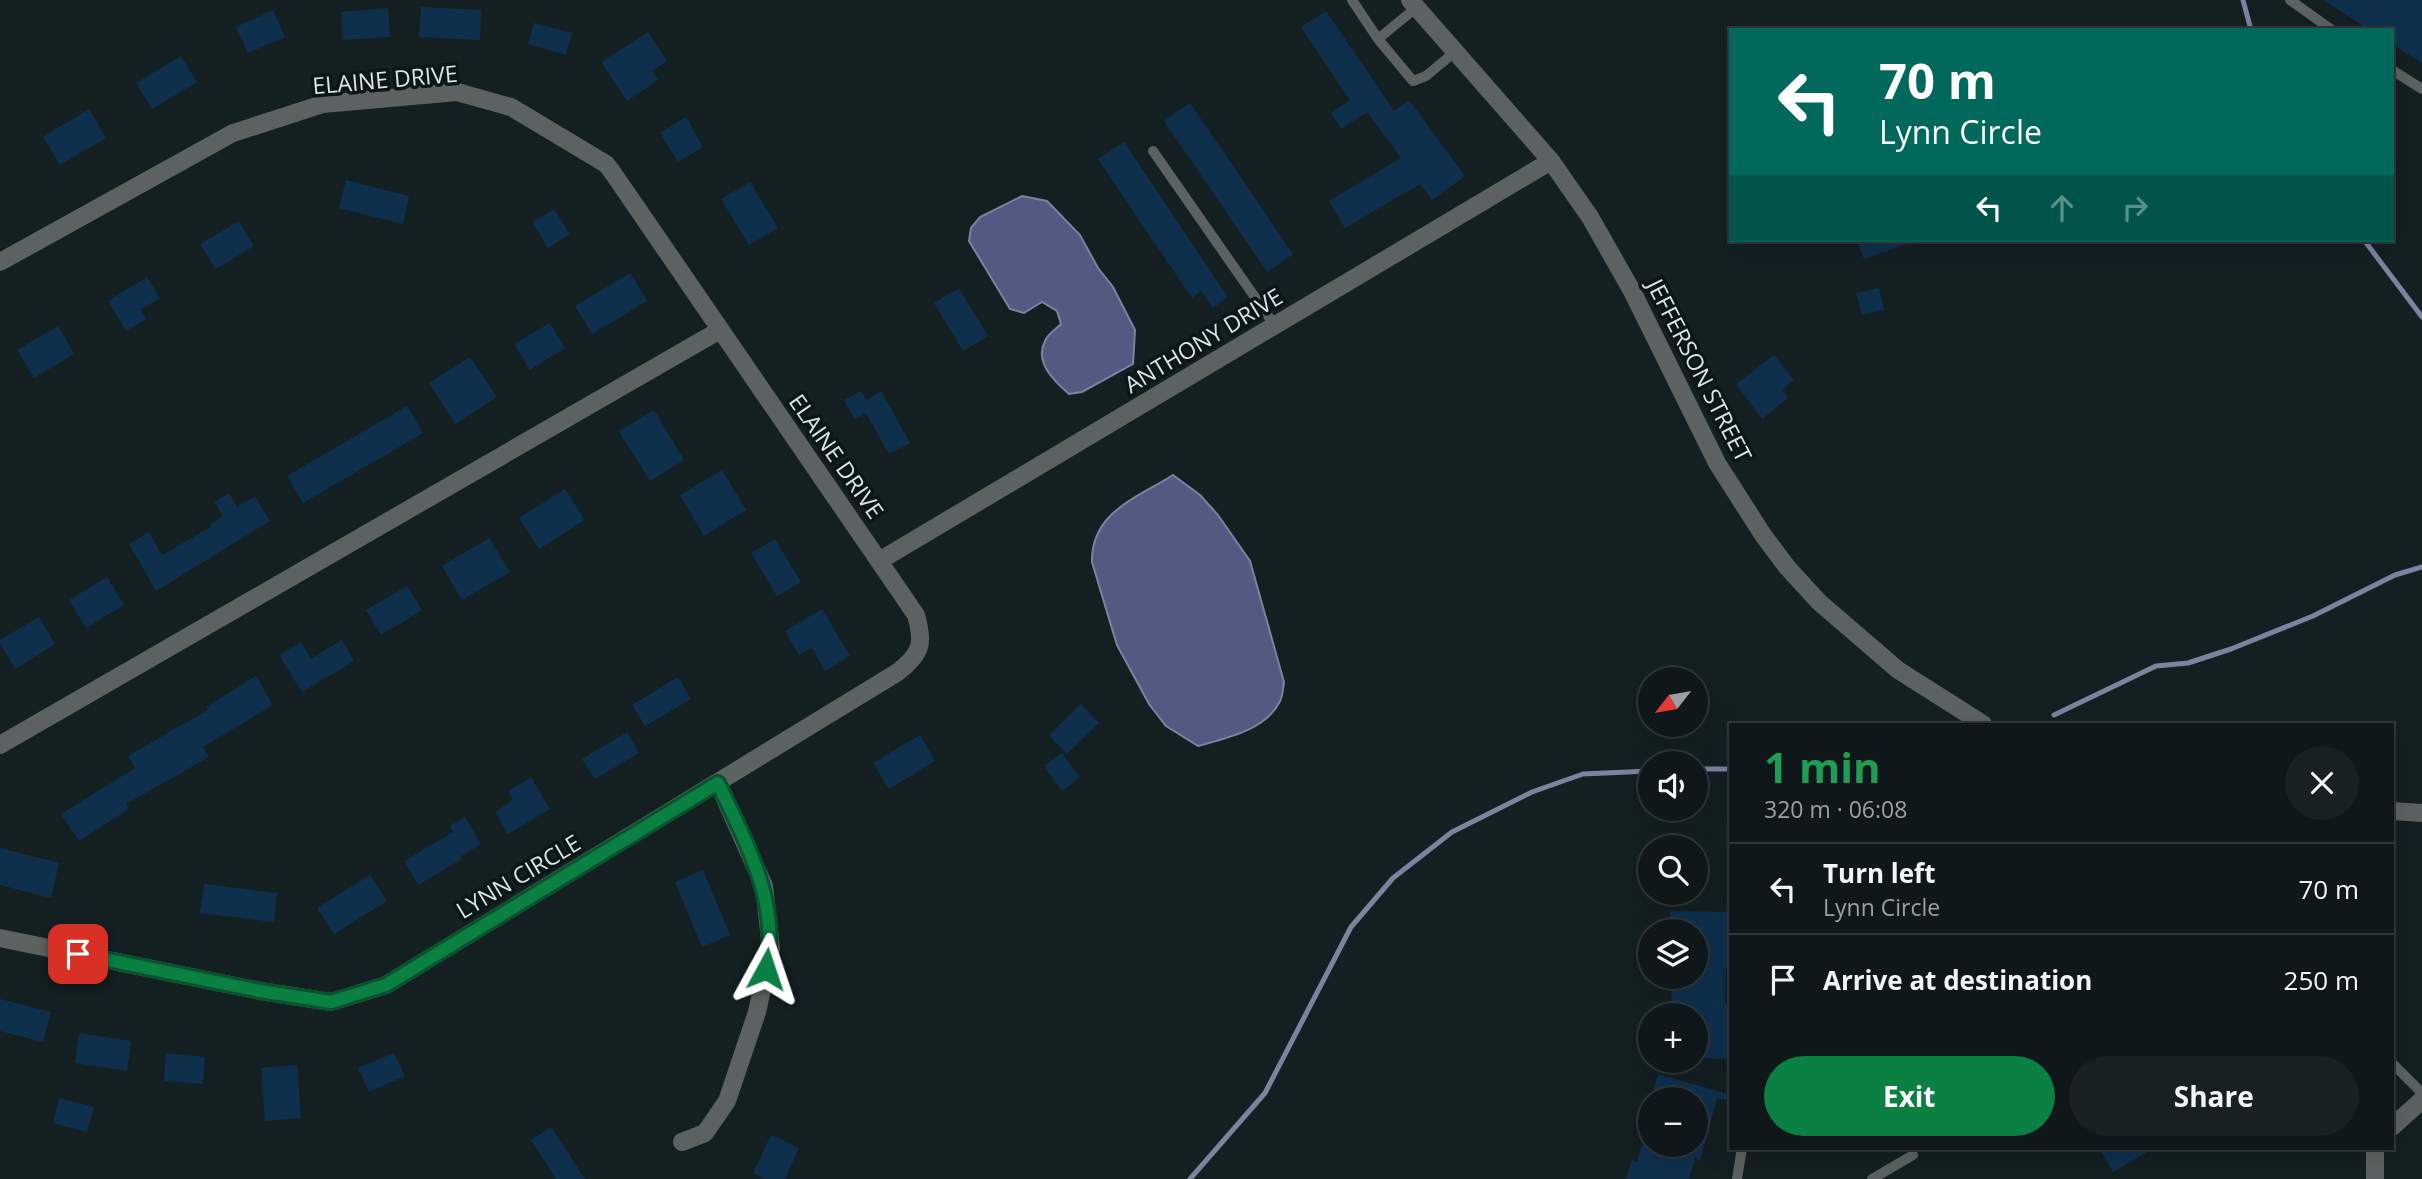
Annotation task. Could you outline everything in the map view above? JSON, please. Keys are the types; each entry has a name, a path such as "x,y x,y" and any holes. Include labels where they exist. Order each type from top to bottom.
{"street":[{"name":"JEFFERSON STREET","path":"1413,3 1551,160 1618,263 1717,463 1787,567 1819,602 1898,670 1981,723"},
{"name":"ELAINE DRIVE","path":"0,262 233,133 323,104 457,92 511,107 606,164 878,561"},
{"name":"ANTHONY DRIVE","path":"878,561 1551,160"},
{"path":"0,745 720,330"},
{"name":"LYNN CIRCLE","path":"0,938 260,991 331,1002 386,985 911,662 920,647 921,632 916,615 878,561"},
{"path":"682,1142 705,1133 727,1101 757,1012 771,948 764,886 718,783"},
{"path":"2394,811 2422,813"},
{"path":"2394,1125 2422,1101"},
{"path":"2375,1150 2375,1179"}],"lane":[{"path":"1352,0 1378,39 1413,81 1426,76 1456,51"},
{"path":"2290,0 2329,28"},
{"path":"1378,39 1413,3"},
{"path":"2394,71 2422,89"},
{"path":"1153,151 1275,326"},
{"path":"2394,1065 2422,1093"},
{"path":"1737,1179 1742,1150"},
{"path":"1872,1179 1913,1156"}],"water":[{"path":"1022,196 1047,201 1080,235 1098,268 1113,287 1135,330 1133,364 1082,392 1069,394 1052,377 1044,364 1042,349 1045,341 1061,324 1057,311 1042,302 1024,313 1010,309 969,241 971,228 980,217"},
{"path":"1173,475 1200,495 1218,515 1250,561 1284,682 1280,701 1264,720 1244,732 1198,746 1166,726 1149,704 1117,645 1092,562 1099,531 1108,519 1131,499"}],"building":[{"path":"2323,0 2422,0 2422,63 2394,45 2394,28 2367,28"},
{"path":"421,7 481,10 480,40 419,37"},
{"path":"388,8 390,37 343,40 341,12"},
{"path":"273,10 285,37 248,53 236,27"},
{"path":"1326,11 1394,111 1409,100 1465,176 1432,200 1420,184 1345,228 1329,201 1401,158 1367,112 1341,129 1331,113 1350,100 1301,27"},
{"path":"534,23 572,33 566,55 528,44"},
{"path":"648,32 667,61 652,71 658,80 627,101 601,62"},
{"path":"181,56 197,82 152,109 136,83"},
{"path":"1190,103 1293,254 1267,272 1164,121"},
{"path":"89,109 106,138 60,165 43,137"},
{"path":"686,117 703,147 678,162 660,133"},
{"path":"1124,142 1228,297 1213,308 1201,291 1192,298 1098,159"},
{"path":"346,180 409,196 403,224 339,208"},
{"path":"750,182 778,228 749,245 721,199"},
{"path":"554,209 570,234 548,248 532,222"},
{"path":"239,221 254,246 215,269 200,244"},
{"path":"1858,242 1913,242 1864,259"},
{"path":"630,273 647,301 592,334 575,306"},
{"path":"147,277 160,298 140,310 146,319 126,331 108,301"},
{"path":"959,288 988,336 963,351 934,303"},
{"path":"1879,288 1884,310 1862,315 1856,293"},
{"path":"550,323 565,348 530,370 514,344"},
{"path":"58,326 74,354 34,378 17,350"},
{"path":"1774,355 1794,380 1782,390 1788,398 1762,419 1736,384"},
{"path":"470,357 497,397 455,424 429,383"},
{"path":"861,391 866,400 881,391 910,443 889,454 866,413 855,419 844,400"},
{"path":"407,406 423,433 303,503 287,476"},
{"path":"654,410 684,460 650,481 619,431"},
{"path":"722,470 746,510 704,536 680,495"},
{"path":"565,489 585,520 539,549 519,518"},
{"path":"229,493 237,507 255,496 270,521 156,591 129,544 149,532 162,555 211,527 210,524 223,516 214,502"},
{"path":"489,538 510,572 462,600 442,566"},
{"path":"775,539 801,582 777,596 751,553"},
{"path":"107,577 124,605 86,628 69,600"},
{"path":"407,586 422,610 381,635 366,610"},
{"path":"822,609 850,656 825,671 812,648 799,655 785,631"},
{"path":"39,617 55,644 15,669 0,640"},
{"path":"342,640 354,661 302,692 279,655 301,642 311,659"},
{"path":"256,676 273,705 203,747 209,757 126,804 129,809 79,841 61,814 135,768 128,756 208,710 206,707"},
{"path":"678,677 691,699 645,726 632,705"},
{"path":"1081,704 1099,723 1067,754 1049,735"},
{"path":"627,732 639,753 595,779 582,759"},
{"path":"920,735 935,761 889,789 873,763"},
{"path":"1062,753 1080,777 1062,791 1044,766"},
{"path":"531,777 550,809 508,834 495,812 513,800 508,791"},
{"path":"465,817 481,844 460,857 462,859 418,885 404,861 453,832 450,826"},
{"path":"0,848 59,863 51,898 0,885"},
{"path":"703,870 730,935 702,947 675,882"},
{"path":"370,875 387,901 334,934 317,908"},
{"path":"204,884 277,893 274,922 200,913"},
{"path":"1670,911 1729,912 1729,967 1726,967 1725,1003 1729,1004 1728,1059 1708,1058 1708,1003 1671,1003 1672,989 1708,989 1708,919 1670,919"},
{"path":"0,999 51,1012 43,1042 0,1031"},
{"path":"79,1033 131,1041 127,1071 75,1063"},
{"path":"166,1053 205,1057 203,1084 164,1081"},
{"path":"394,1053 405,1076 369,1092 358,1068"},
{"path":"297,1065 301,1118 265,1121 261,1068"},
{"path":"1658,1074 1703,1087 1654,1087"},
{"path":"1708,1088 1729,1094 1729,1099 1717,1099 1708,1131"},
{"path":"59,1098 94,1107 87,1132 53,1123"},
{"path":"551,1127 585,1179 556,1179 531,1140"},
{"path":"771,1135 799,1148 785,1179 766,1179 753,1173"},
{"path":"2100,1150 2151,1150 2113,1172"},
{"path":"1638,1157 1696,1157 1689,1179 1626,1179 1632,1160 1637,1162"}],"waterway":[{"path":"2243,0 2250,28"},
{"path":"2366,242 2422,317"},
{"path":"2054,715 2156,666 2188,663 2231,649 2313,616 2395,575 2422,567"},
{"path":"1708,769 1729,769"},
{"path":"1190,1179 1265,1093 1351,927 1393,878 1452,832 1532,792 1583,774 1638,772"}],"route":[{"path":"78,954 260,991 331,1002 386,985 718,783 764,886 771,948 766,969"}]}
